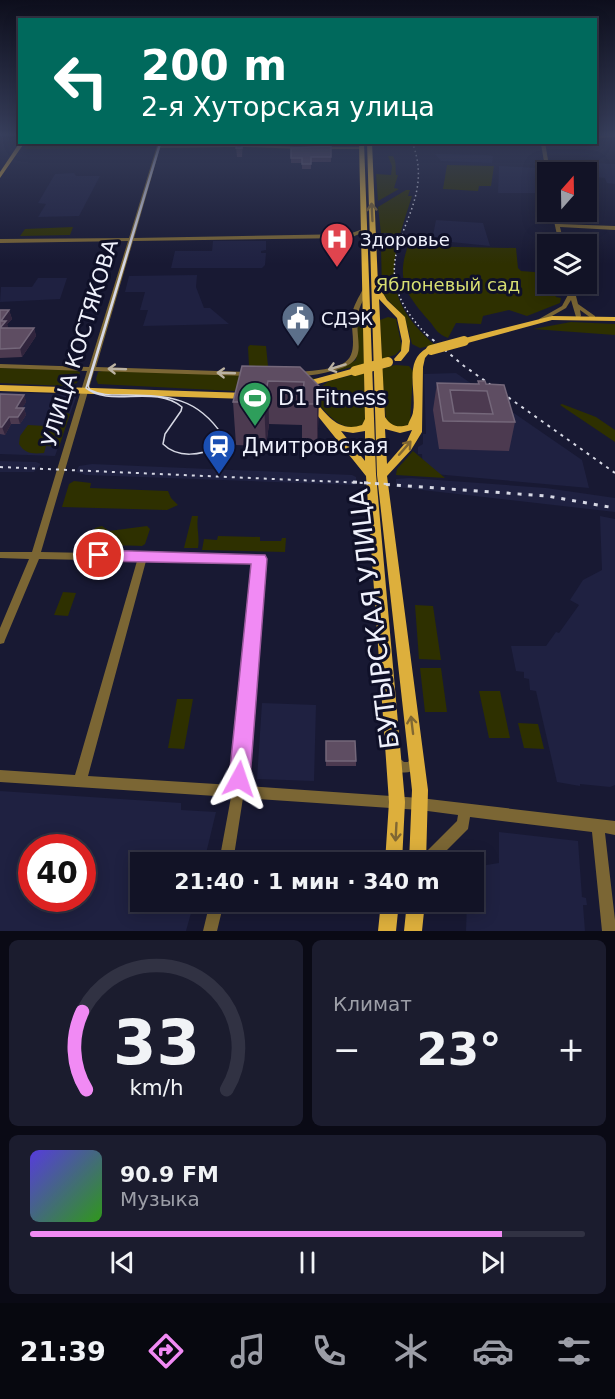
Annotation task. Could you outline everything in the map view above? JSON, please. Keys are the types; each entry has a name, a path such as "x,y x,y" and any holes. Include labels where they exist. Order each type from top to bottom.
{"main road":[{"path":"362,177 366,289 373,371"},
{"path":"371,177 376,326 373,371"},
{"path":"375,284 384,301 399,314 402,321 406,341 405,351 393,361"},
{"path":"376,326 382,316 391,316 402,321"},
{"path":"295,388 541,320 578,316 615,319"},
{"path":"406,341 414,348 429,351"},
{"path":"314,383 309,396 317,411 376,475 415,436 418,373 422,355 429,351"},
{"path":"393,361 409,364 418,373"},
{"name":"БУТЫРСКАЯ УЛИЦА","path":"373,371 376,475 397,802 394,852"},
{"path":"0,388 256,397"},
{"path":"299,403 317,411"},
{"path":"326,420 338,428 352,431 366,426 375,419 386,426 400,430 412,427 416,415"},
{"name":"БУТЫРСКАЯ УЛИЦА","path":"376,475 416,758 420,804 418,852"},
{"path":"387,931 389,912"},
{"path":"413,931 415,912"}],"street":[{"name":"УЛИЦА КОСТЯКОВА","path":"0,640 35,555 150,177"},
{"path":"556,222 558,234"},
{"path":"556,225 615,228"},
{"path":"0,241 350,236 373,233"},
{"path":"291,375 322,371 352,361 355,354 356,312 366,289"},
{"path":"541,320 564,307 572,294"},
{"path":"573,294 578,316"},
{"path":"576,305 593,317"},
{"path":"0,366 259,374"},
{"path":"0,555 259,559 238,791 228,852"},
{"path":"80,781 143,556"},
{"path":"393,757 396,764 408,768 414,765 416,758"},
{"path":"0,776 397,802 615,828"},
{"path":"436,852 463,824 465,809"},
{"path":"598,825 609,931"},
{"path":"210,931 215,912"}],"shaded area":[{"path":"53,177 99,177 79,216 38,217 46,204 38,203"},
{"path":"499,177 537,177 537,193 498,193"},
{"path":"600,177 615,177 615,184 607,183 605,178"},
{"path":"436,220 483,223 490,246 432,240"},
{"path":"213,241 266,241 266,250 261,251 261,253 266,253 265,265 262,268 171,268 175,251 212,251"},
{"path":"197,275 196,287 204,308 210,308 229,324 143,326 148,310 140,310 145,292 125,292 129,276"},
{"path":"38,278 67,278 60,299 0,302 1,287 32,287"},
{"path":"456,373 582,460 589,488 423,473 422,454 418,454 418,447 423,444 423,434 426,434 424,374"},
{"path":"0,392 77,395 55,456 0,454"},
{"path":"0,461 41,464 34,472 0,472"},
{"path":"92,464 352,475 356,477 356,485 86,475 76,472 79,466"},
{"path":"410,478 546,488 615,498 615,512 396,487 396,479"},
{"path":"600,516 615,519 615,785 610,787 580,784 580,786 557,782 536,691 530,690 529,679 524,678 524,672 516,671 511,646 546,646 556,632 559,633 579,605 570,600 583,580 602,570"},
{"path":"262,703 316,705 314,781 257,779"},
{"path":"0,791 181,803 181,810 216,812 206,852 130,852 130,912 191,912 186,931 0,931"},
{"path":"499,832 578,841 582,897 586,898 587,905 583,905 585,931 466,931 467,912 484,912 484,865 499,863"}],"green space":[{"path":"376,177 397,177 394,188 399,189 378,201"},
{"path":"445,177 492,177 491,186 479,186 478,191 443,189"},
{"path":"406,190 410,190 408,196 412,196 399,239 394,275 397,292 404,309 417,327 435,345 420,348 412,344 405,318 382,291 381,247 389,248 393,238 391,233 381,233 378,207"},
{"path":"73,227 70,235 20,236 25,229"},
{"name":"Яблоневый сад","path":"408,246 516,248 518,268 521,271 537,272 537,294 555,294 556,297 561,298 560,303 527,316 509,310 483,316 481,324 456,323 448,338 436,330 410,296 404,279 404,258"},
{"path":"358,316 363,317 364,364 333,372 356,360"},
{"path":"388,317 396,319 402,348 395,355 382,359 380,320"},
{"path":"571,322 615,324 615,335 533,329"},
{"path":"250,345 266,346 268,366 249,366 248,347"},
{"path":"395,365 409,366 413,371 410,424 398,428 386,421 382,369"},
{"path":"0,368 80,372 77,383 65,386 0,383"},
{"path":"107,370 317,378 253,392 98,384 96,379 98,372"},
{"path":"364,374 365,420 361,426 347,427 330,417 316,401 318,389 329,381"},
{"path":"560,405 596,417 615,430 615,442"},
{"path":"61,411 70,414 59,447 46,446 44,453 30,453 21,447 20,436 28,425 45,426 51,416"},
{"path":"413,451 445,478 396,475 397,469"},
{"path":"74,481 91,483 90,488 168,491 178,505 167,510 62,507 69,484"},
{"path":"192,516 198,516 198,548 184,548"},
{"path":"102,526 109,531 147,526 150,529 145,544 142,546 91,542 95,528"},
{"path":"218,536 260,537 260,541 281,541 282,538 286,538 285,552 202,550 204,539 217,540"},
{"path":"63,592 76,593 68,616 54,615"},
{"path":"415,605 433,606 441,660 419,659"},
{"path":"420,668 441,668 447,712 425,712"},
{"path":"479,691 500,691 510,738 489,738"},
{"path":"177,699 193,699 184,749 168,748"},
{"path":"518,723 538,724 544,749 524,748"}],"building":[{"path":"0,310 9,310 1,321 6,321 0,328"},
{"path":"0,328 34,328 20,348 0,349"},
{"path":"242,366 300,367 319,386 317,404 302,404 304,382 268,381 264,402 233,402"},
{"path":"478,381 485,381 486,384 504,385 515,422 443,421 437,383 479,384","holes":["450,390 487,391 493,414 454,413"]},
{"path":"0,394 24,395 16,408 24,408 18,417 9,417 2,427 0,427"},
{"path":"326,741 355,741 356,761 326,761"}],"tram line":[{"path":"149,177 86,388 96,394 107,396 146,396 171,400 182,407 165,434 163,444 176,452 197,454 219,447 223,436 202,412 191,405 179,400 153,396 101,394 90,390 88,386 150,177"}],"railway":[{"path":"417,177 416,193 395,259 395,282 405,307 427,335"},
{"path":"427,335 464,366 615,473"},
{"path":"0,467 369,483"},
{"path":"353,482 369,483"},
{"path":"369,483 388,484"},
{"path":"369,483 547,496 615,508"}],"place":[{"name":"Здоровье","path":"337,268"},
{"name":"СДЭК","path":"298,347"},
{"name":"D1 Fitness","path":"255,427"},
{"name":"Дмитровская","path":"219,475"}],"route":[{"path":"99,555 259,559 239,779"}]}
